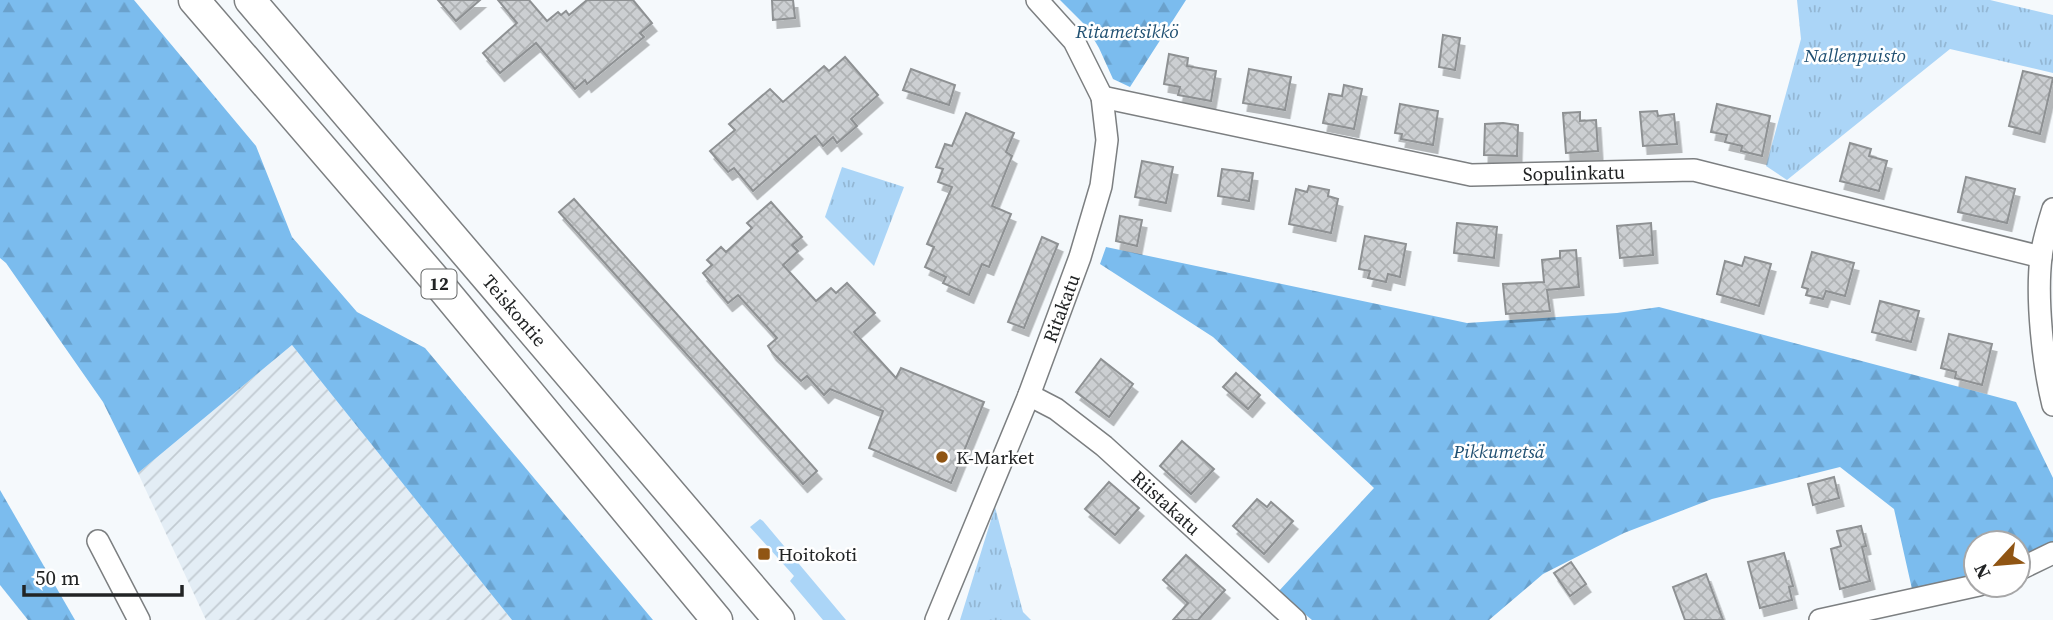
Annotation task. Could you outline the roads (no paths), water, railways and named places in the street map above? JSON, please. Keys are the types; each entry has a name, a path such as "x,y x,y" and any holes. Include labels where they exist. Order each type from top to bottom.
{"highway":[{"name":"12","path":"194,0 438,284 717,620"},
{"name":"Teiskontie","path":"250,0 779,620"},
{"path":"678,574 694,620"}],"street":[{"name":"Ritakatu","path":"936,620 1028,395 1080,257 1101,186 1107,140 1102,97 1074,41 1037,0"},
{"name":"Sopulinkatu","path":"1102,97 1471,175 1694,170 2041,257"},
{"path":"2053,209 2041,257 2053,405"},
{"name":"Riistakatu","path":"1028,395 1056,409 1104,446 1294,620"},
{"path":"98,541 139,620"},
{"path":"2032,563 2053,553"},
{"path":"1820,620 1962,589"}],"place":[{"name":"K-Market","path":"942,457"},
{"name":"Hoitokoti","path":"764,554"}],"park label":[{"name":"Ritametsikkö","path":"1127,31"},
{"name":"Nallenpuisto","path":"1855,55"},
{"name":"Pikkumetsä","path":"1499,451"}]}
